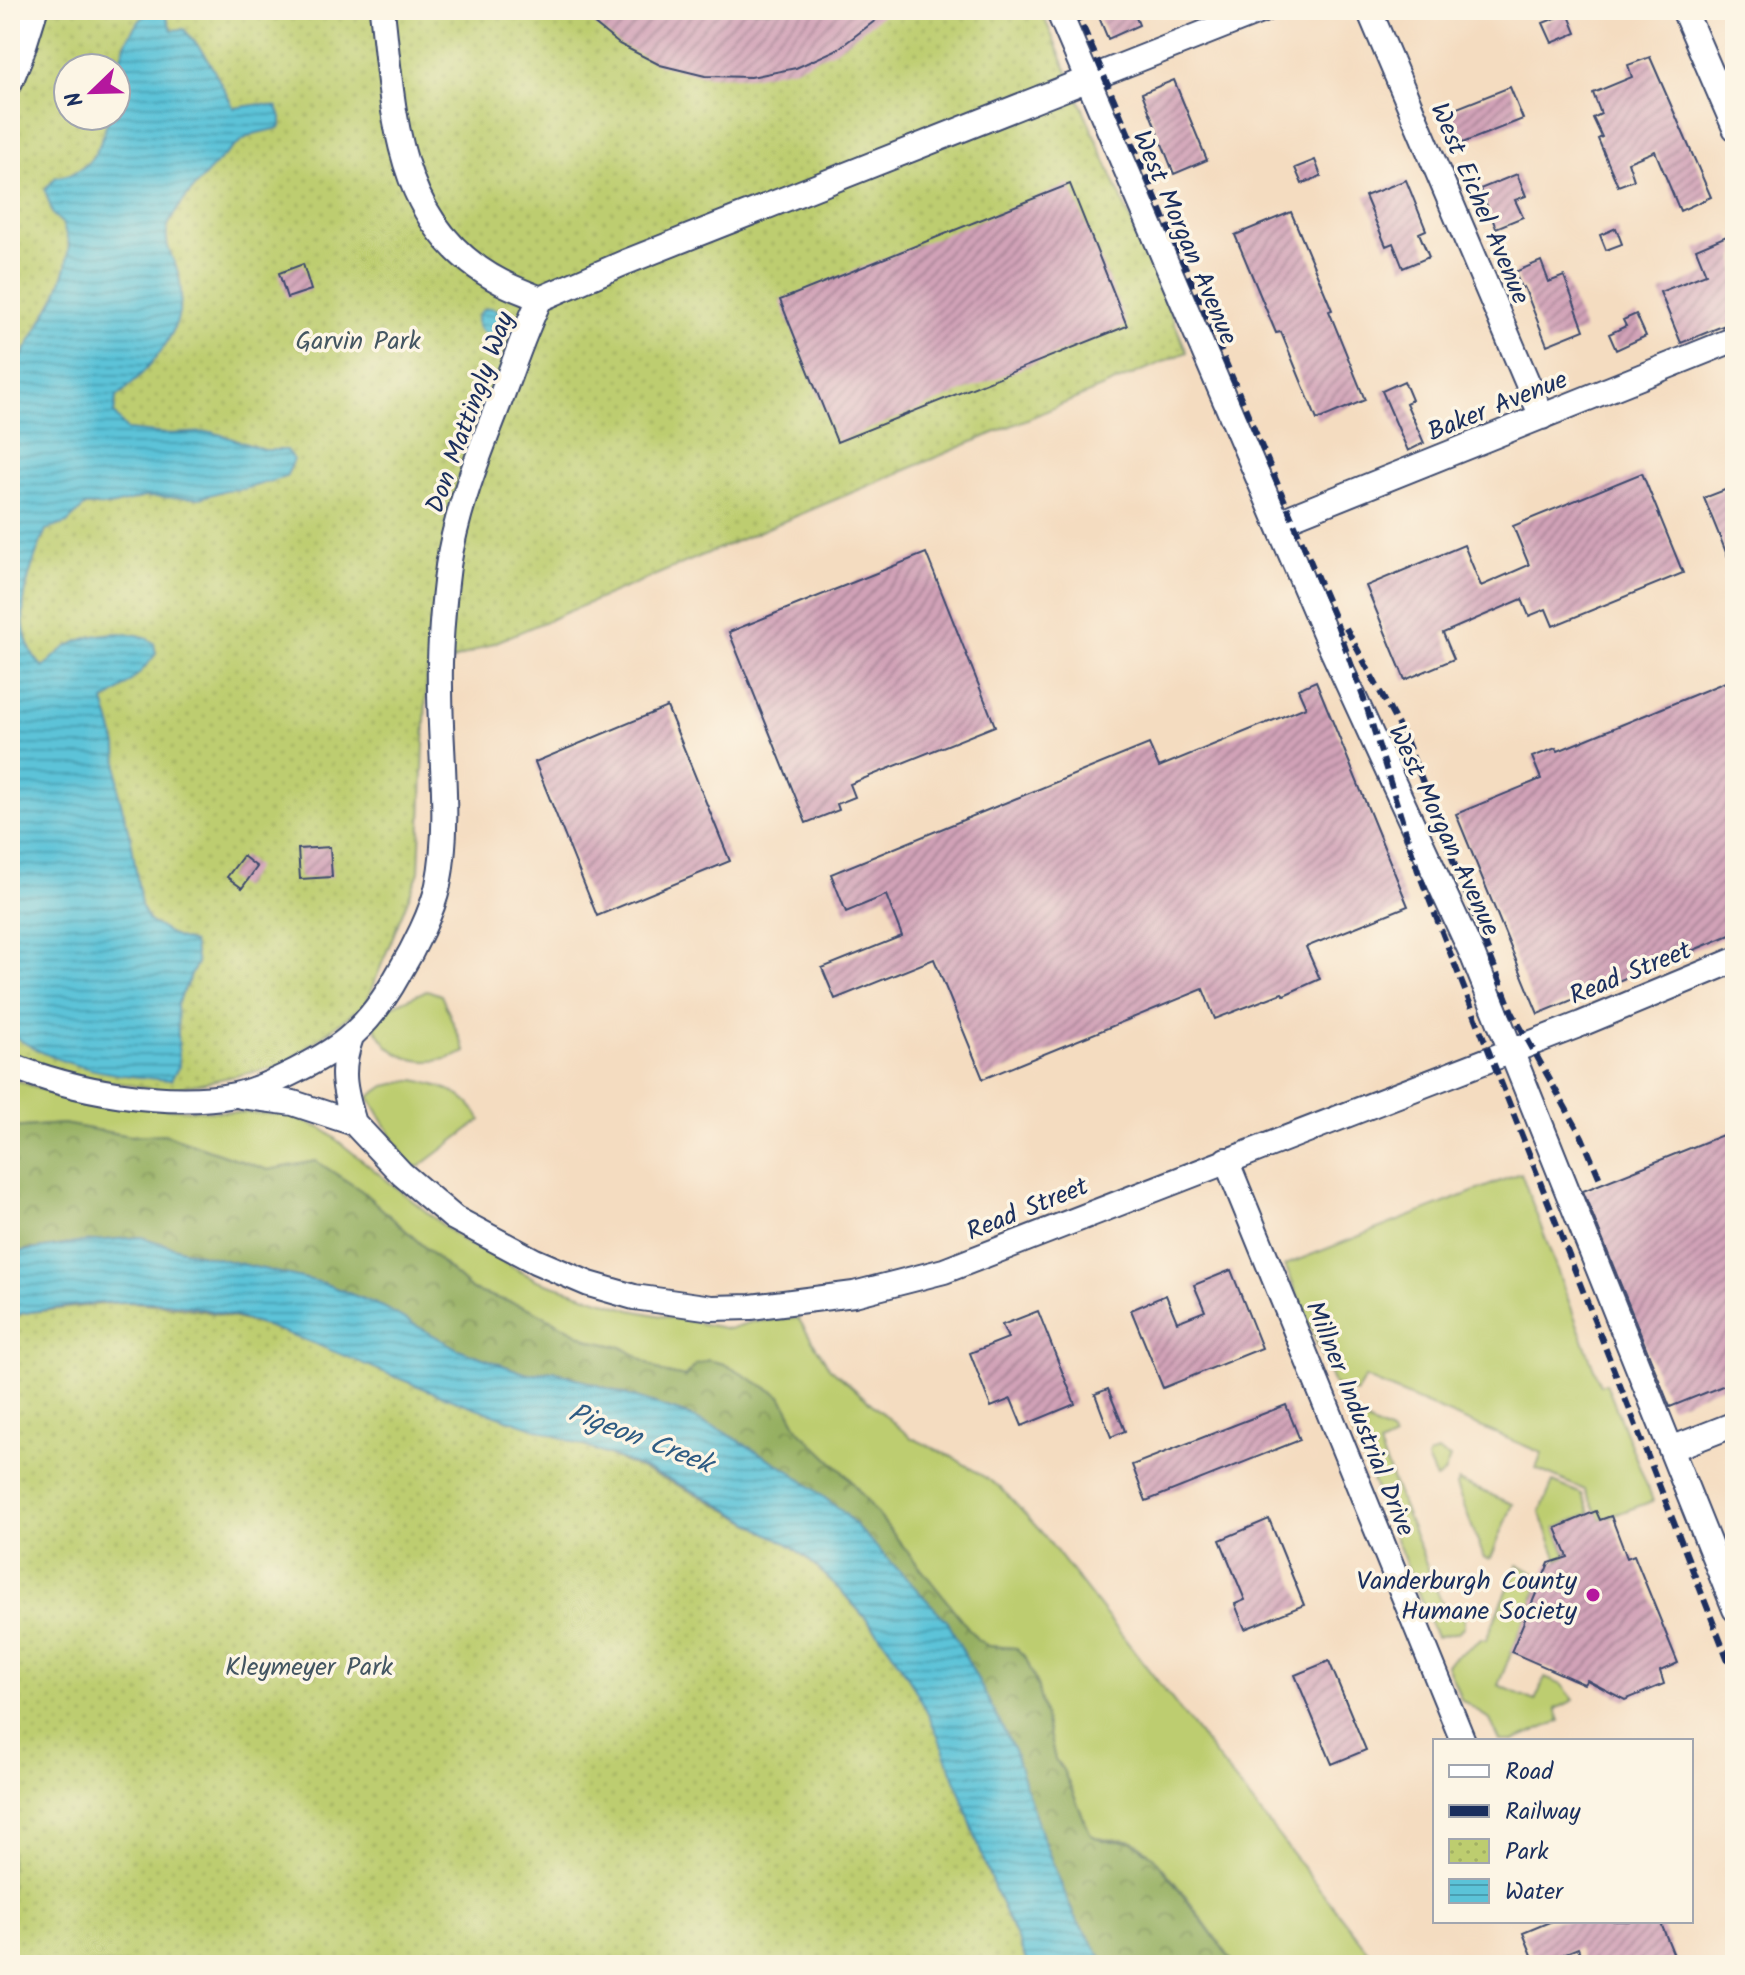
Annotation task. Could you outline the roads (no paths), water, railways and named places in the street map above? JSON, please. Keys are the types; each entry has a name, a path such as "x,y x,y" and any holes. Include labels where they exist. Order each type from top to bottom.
{"street":[{"path":"10,82 35,10"},
{"path":"382,10 400,144 408,177 417,197 450,245 500,282 540,299"},
{"name":"West Morgan Avenue","path":"1058,10 1329,643 1473,956 1735,1609"},
{"name":"Don Mattingly Way","path":"10,1065 41,1078 100,1091 167,1098 235,1095 298,1070 351,1037 378,1005 420,934 438,888 445,811 440,660 448,566 469,479 525,329 540,299 626,262 1263,10"},
{"name":"West Eichel Avenue","path":"1369,10 1542,417"},
{"path":"1684,10 1735,128"},
{"name":"Baker Avenue","path":"1279,522 1735,339"},
{"name":"Read Street","path":"351,1037 343,1058 343,1073 354,1123 435,1204 482,1234 589,1284 656,1302 712,1308 751,1307 854,1294 944,1271 1581,1024 1735,960"},
{"name":"Read Street","path":"235,1095 293,1103 354,1123"},
{"name":"Millner Industrial Drive","path":"1226,1160 1462,1739"},
{"path":"1671,1449 1735,1424"}],"water":[{"path":"151,10 163,10 172,30 184,29 205,54 234,108 261,104 277,107 281,127 251,135 230,151 202,178 170,221 167,242 178,272 180,310 166,344 143,373 116,398 114,414 127,430 166,434 213,432 264,450 286,450 294,460 286,477 244,489 226,490 200,498 145,497 110,506 85,506 67,523 46,530 24,600 26,636 32,652 43,667 68,646 100,635 135,634 154,643 156,654 150,661 125,686 104,701 117,746 119,795 132,844 141,905 149,921 193,943 197,963 177,1005 179,1066 171,1080 87,1068 47,1055 10,1033 10,371 56,296 66,267 69,244 62,223 53,215 45,190 56,177 69,175 87,164 104,132 132,132 132,52 123,52 131,32"},
{"path":"490,308 499,312 503,321 499,330 490,334 481,330 477,321 481,312"},
{"name":"Pigeon Creek","path":"141,1237 186,1251 323,1283 383,1307 458,1349 527,1374 554,1371 682,1413 722,1431 793,1473 844,1513 948,1622 1014,1750 1042,1837 1074,1916 1107,1965 1028,1965 991,1881 940,1740 910,1680 852,1603 814,1564 785,1542 716,1503 636,1465 469,1406 300,1338 235,1317 167,1303 131,1301 23,1313 10,1318 10,1253"}],"railway":[{"path":"1076,10 1335,619 1366,705 1418,871 1735,1678"},
{"path":"1346,628 1407,742 1512,1012 1582,1137 1600,1179"}],"place":[{"name":"Vanderburgh County Humane Society","path":"1593,1595"}],"park label":[{"name":"Garvin Park","path":"358,340"},
{"name":"Kleymeyer Park","path":"309,1666"}]}
